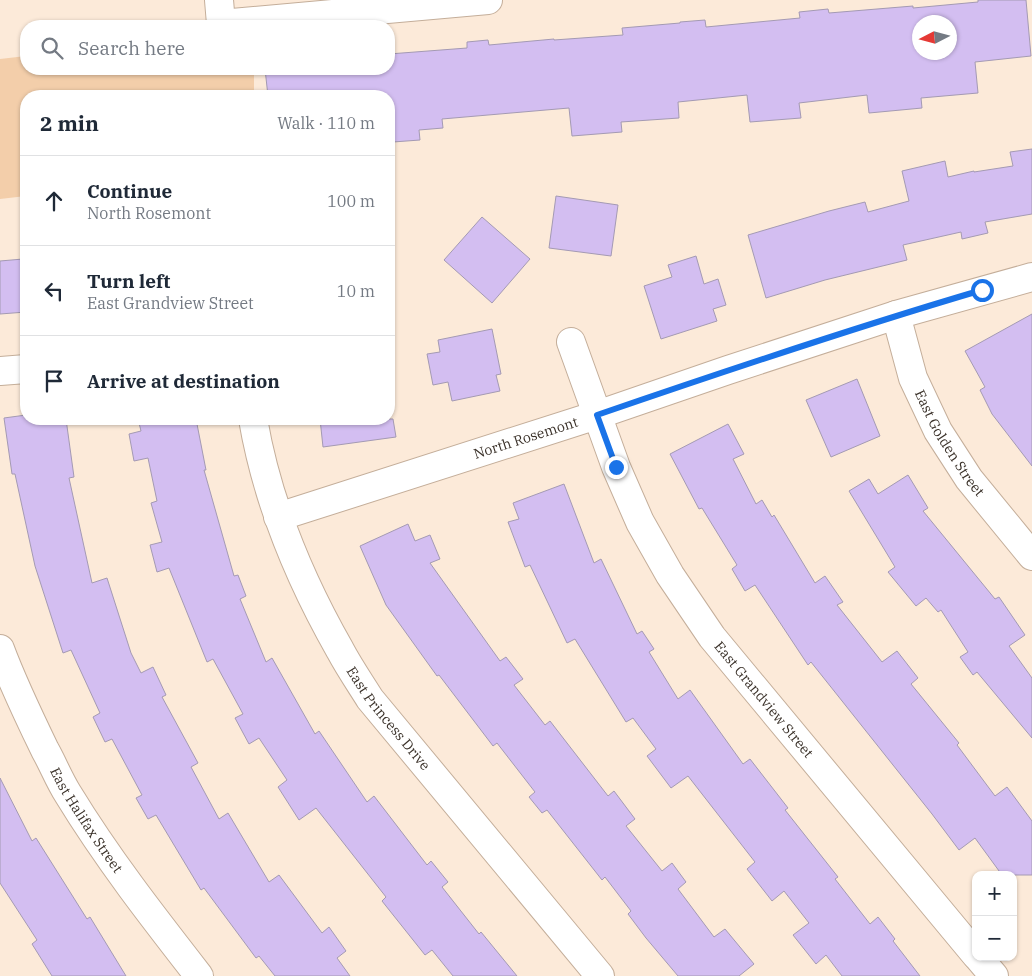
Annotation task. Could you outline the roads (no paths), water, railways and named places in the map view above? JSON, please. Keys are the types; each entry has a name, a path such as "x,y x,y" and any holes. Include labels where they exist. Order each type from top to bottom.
{"street":[{"path":"220,12 488,0"},
{"name":"North Rosemont","path":"278,517 597,415 896,315 1032,277"},
{"name":"East Golden Street","path":"896,315 913,378 938,431 969,479 1032,556"},
{"name":"East Grandview Street","path":"571,342 616,467 640,522 670,576 712,637 972,950"},
{"path":"0,371 20,369"},
{"name":"East Princess Drive","path":"254,425 278,517 307,587 340,652 370,699 600,976"},
{"name":"East Halifax Street","path":"0,649 7,669 66,792 106,854 198,976"},
{"name":"East Grandview Street","path":"981,961 994,976"}]}
